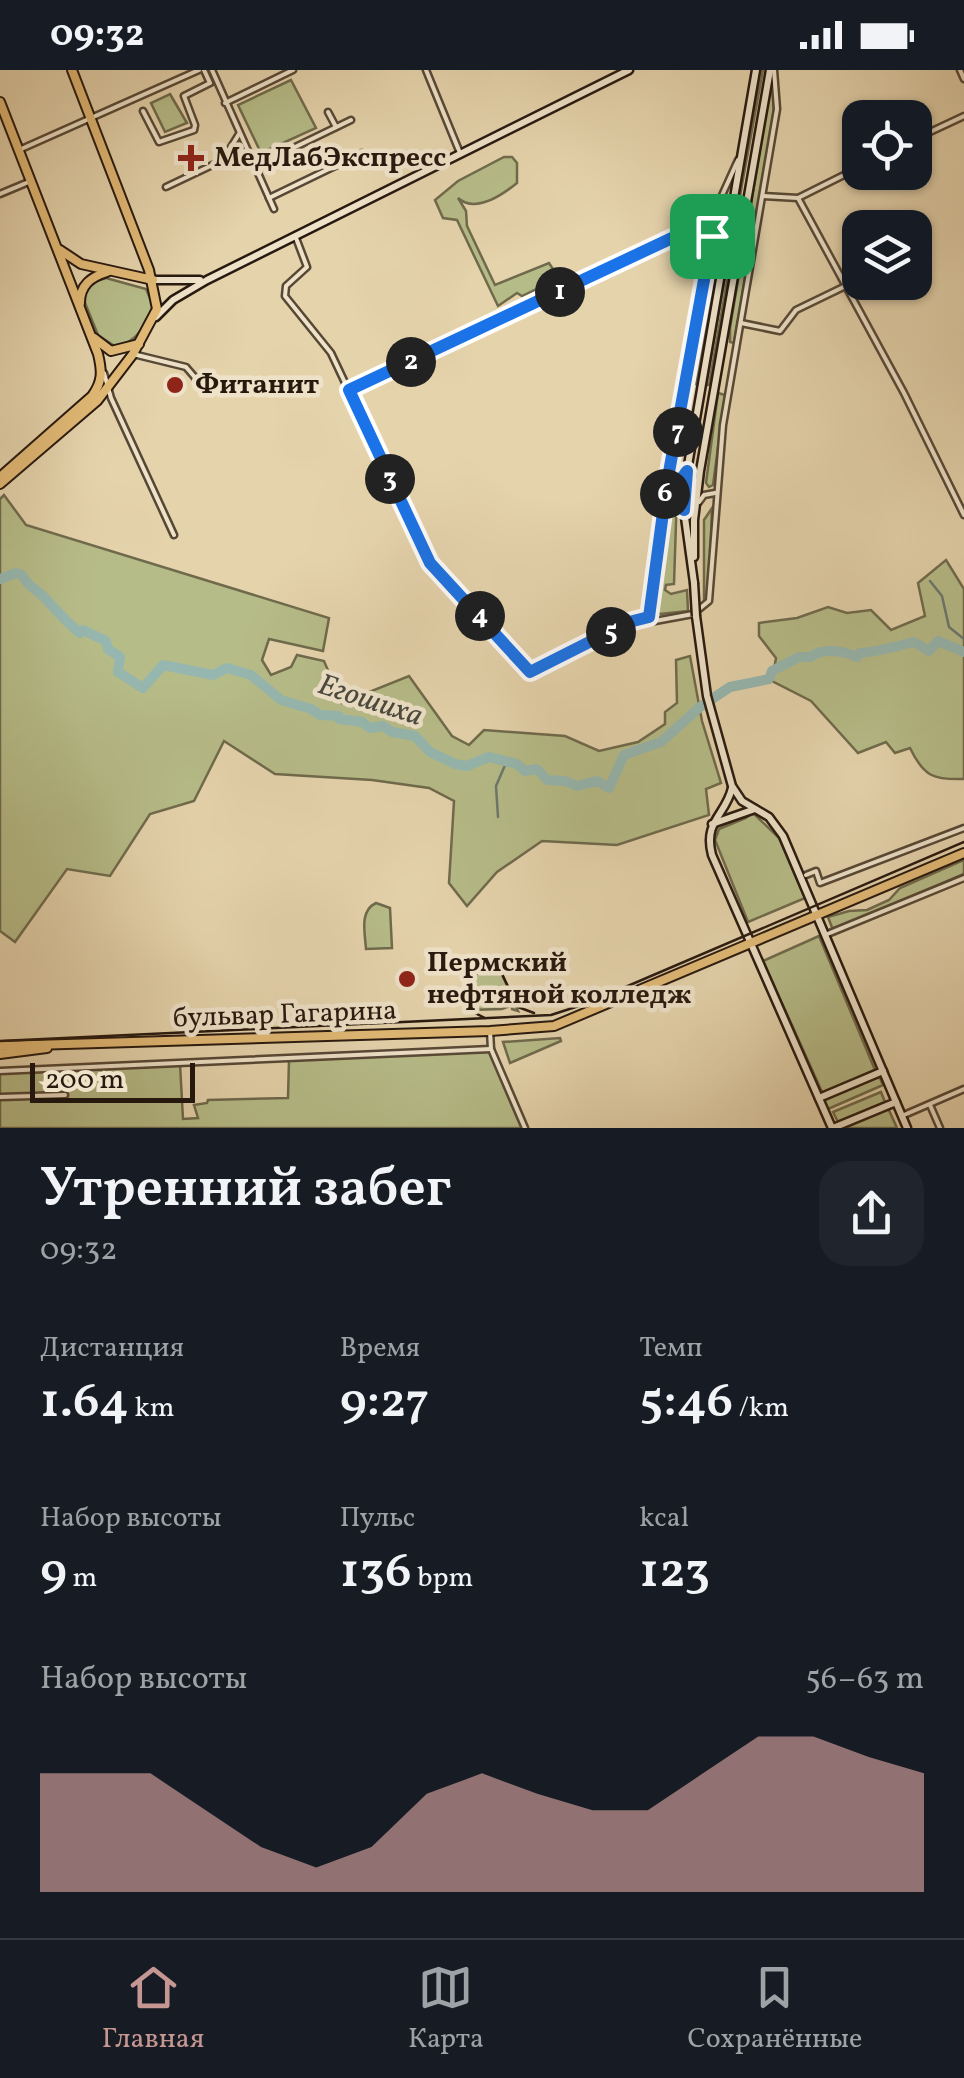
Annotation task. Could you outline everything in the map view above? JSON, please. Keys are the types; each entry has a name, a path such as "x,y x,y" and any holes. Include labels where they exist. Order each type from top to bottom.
{"main road":[{"path":"72,70 153,280 158,299 155,318"},
{"path":"0,480 108,388 155,318 174,300 629,70"},
{"path":"756,70 687,471 684,510 707,696 732,786 742,801 769,818 783,836 907,1128"},
{"path":"694,583 700,471 772,70"},
{"path":"0,102 91,334 101,383 92,396 0,480"},
{"path":"729,222 734,229 742,224"},
{"path":"57,247 81,264 110,272 153,280 207,280"},
{"path":"80,308 84,286 90,279 110,272"},
{"path":"91,334 112,351 139,344"},
{"path":"732,786 712,824 712,855 833,1128 896,1102"},
{"path":"712,824 756,808"},
{"name":"бульвар Гагарина","path":"0,1046 490,1031 564,1024 964,853"},
{"name":"бульвар Гагарина","path":"0,1054 51,1046"},
{"path":"819,1098 882,1071"}],"street":[{"path":"19,150 201,70 210,83 184,96 196,126 194,130 159,142 143,111"},
{"path":"212,70 274,208"},
{"path":"225,103 293,70"},
{"path":"426,70 460,153"},
{"path":"649,617 655,622 693,614 709,602 716,493 777,109 772,70"},
{"path":"960,70 964,78"},
{"path":"328,112 336,127"},
{"path":"932,132 964,116"},
{"path":"254,167 351,120"},
{"path":"166,187 223,160 239,134"},
{"path":"269,198 362,152"},
{"path":"649,617 667,483 718,202 740,156"},
{"path":"762,196 798,198 842,175"},
{"path":"0,194 31,181"},
{"path":"798,198 842,278"},
{"path":"349,390 672,238 692,233 712,236"},
{"path":"295,236 307,267 286,286 285,296 331,353 430,563 530,672 629,622 649,617"},
{"path":"741,322 780,331 796,310 842,287"},
{"path":"854,300 964,515"},
{"path":"98,354 108,388 174,535"},
{"path":"133,354 186,368 204,388 210,389"},
{"path":"674,484 687,471"},
{"path":"700,471 708,494"},
{"path":"667,483 674,484"},
{"path":"674,484 684,510"},
{"path":"695,511 708,494 716,493"},
{"path":"806,874 816,871 820,883 964,828"},
{"path":"826,935 964,878"},
{"path":"490,1031 491,1049 525,1128"},
{"path":"0,1071 491,1049"},
{"path":"902,1116 964,1090"},
{"path":"0,1097 65,1095"},
{"path":"930,1104 940,1128"}],"green space":[{"path":"763,70 735,223 735,222"},
{"path":"772,78 774,111 734,343 730,342 730,328"},
{"path":"291,80 316,128 261,153 238,105"},
{"path":"170,94 187,123 165,132 151,103"},
{"path":"504,157 512,157 517,163 517,183 480,203 458,198 466,211 467,226 495,285 549,263 559,278 522,296 517,293 498,306 457,220 443,218 435,200 458,181"},
{"path":"715,244 720,245 696,384 691,384"},
{"path":"730,247 733,247 706,385"},
{"path":"106,278 146,289 153,305 140,332 116,347 98,335 83,298 93,282"},
{"path":"718,393 725,395 713,485 709,487 706,483"},
{"path":"672,489 677,492 674,584 666,585 665,590 671,594 687,590 688,611 660,614 653,608 653,599"},
{"path":"4,495 26,525 329,618 323,651 269,639 262,660 271,675 291,667 297,655 324,661 342,703 409,676 452,736 469,745 484,730 565,736 599,751 638,742 665,724 665,712 677,703 676,660 690,656 702,721 721,783 706,789 709,815 617,845 542,841 497,872 467,906 449,883 454,801 429,788 275,774 224,741 194,801 150,814 110,876 67,869 15,942 0,931 0,499"},
{"path":"712,508 709,592 704,603 704,520"},
{"path":"946,560 964,589 964,779 931,775 910,748 895,753 886,742 858,753 811,701 772,681 776,658 759,636 759,623 797,618 828,607 847,613 871,610 891,630 925,616 918,583"},
{"path":"752,812 779,838 805,898 748,922 715,840 719,829"},
{"path":"964,860 964,874 833,930 828,917 867,910 889,900 900,888"},
{"path":"376,903 390,908 392,948 366,949 365,917"},
{"path":"819,936 875,1070 823,1094 763,961"},
{"path":"490,969 502,974 518,1011 512,1005 470,1010 468,983 476,974"},
{"path":"560,1038 561,1041 510,1063 503,1042"},
{"path":"491,1049 525,1128 0,1128 0,1071 180,1064 183,1119 198,1118 194,1105 208,1100 288,1098 289,1060"},
{"path":"879,1076 883,1085 828,1109 824,1100"},
{"path":"881,1092 885,1102 838,1122 833,1112"},
{"path":"888,1108 897,1128 843,1128"}],"waterway":[{"name":"Егошиха","path":"0,579 16,573 22,575 80,633 83,630 106,641 108,649 120,657 118,672 143,688 163,665 213,675 227,668 251,675 281,700 320,715 339,716 370,728 383,726 392,732 415,736 430,752 455,764 467,766 489,757 517,764 525,771 537,769 547,780 577,786 597,781 609,788 624,755 661,742 700,707 730,687 769,679 772,671 799,657 833,651 857,657 860,653 914,642 929,651 938,641 964,652"},
{"path":"930,581 942,596 949,627 964,639"},
{"path":"498,817 496,786 506,763"}],"tram line":[{"path":"0,1041 551,1015 588,1003 964,842"},
{"path":"485,1018 469,1010 466,999 468,981 482,969 501,972 518,1007 534,1013"}],"place":[{"name":"МедЛабЭкспресс","path":"191,158"},
{"name":"Фитанит","path":"175,385"},
{"name":"Пермский нефтяной колледж","path":"407,979"}],"route":[{"path":"712,236 667,483 682,480 687,471 684,510 678,488 667,483 649,617 629,622 530,672 430,563 349,390 672,238 692,233 712,236"}]}
